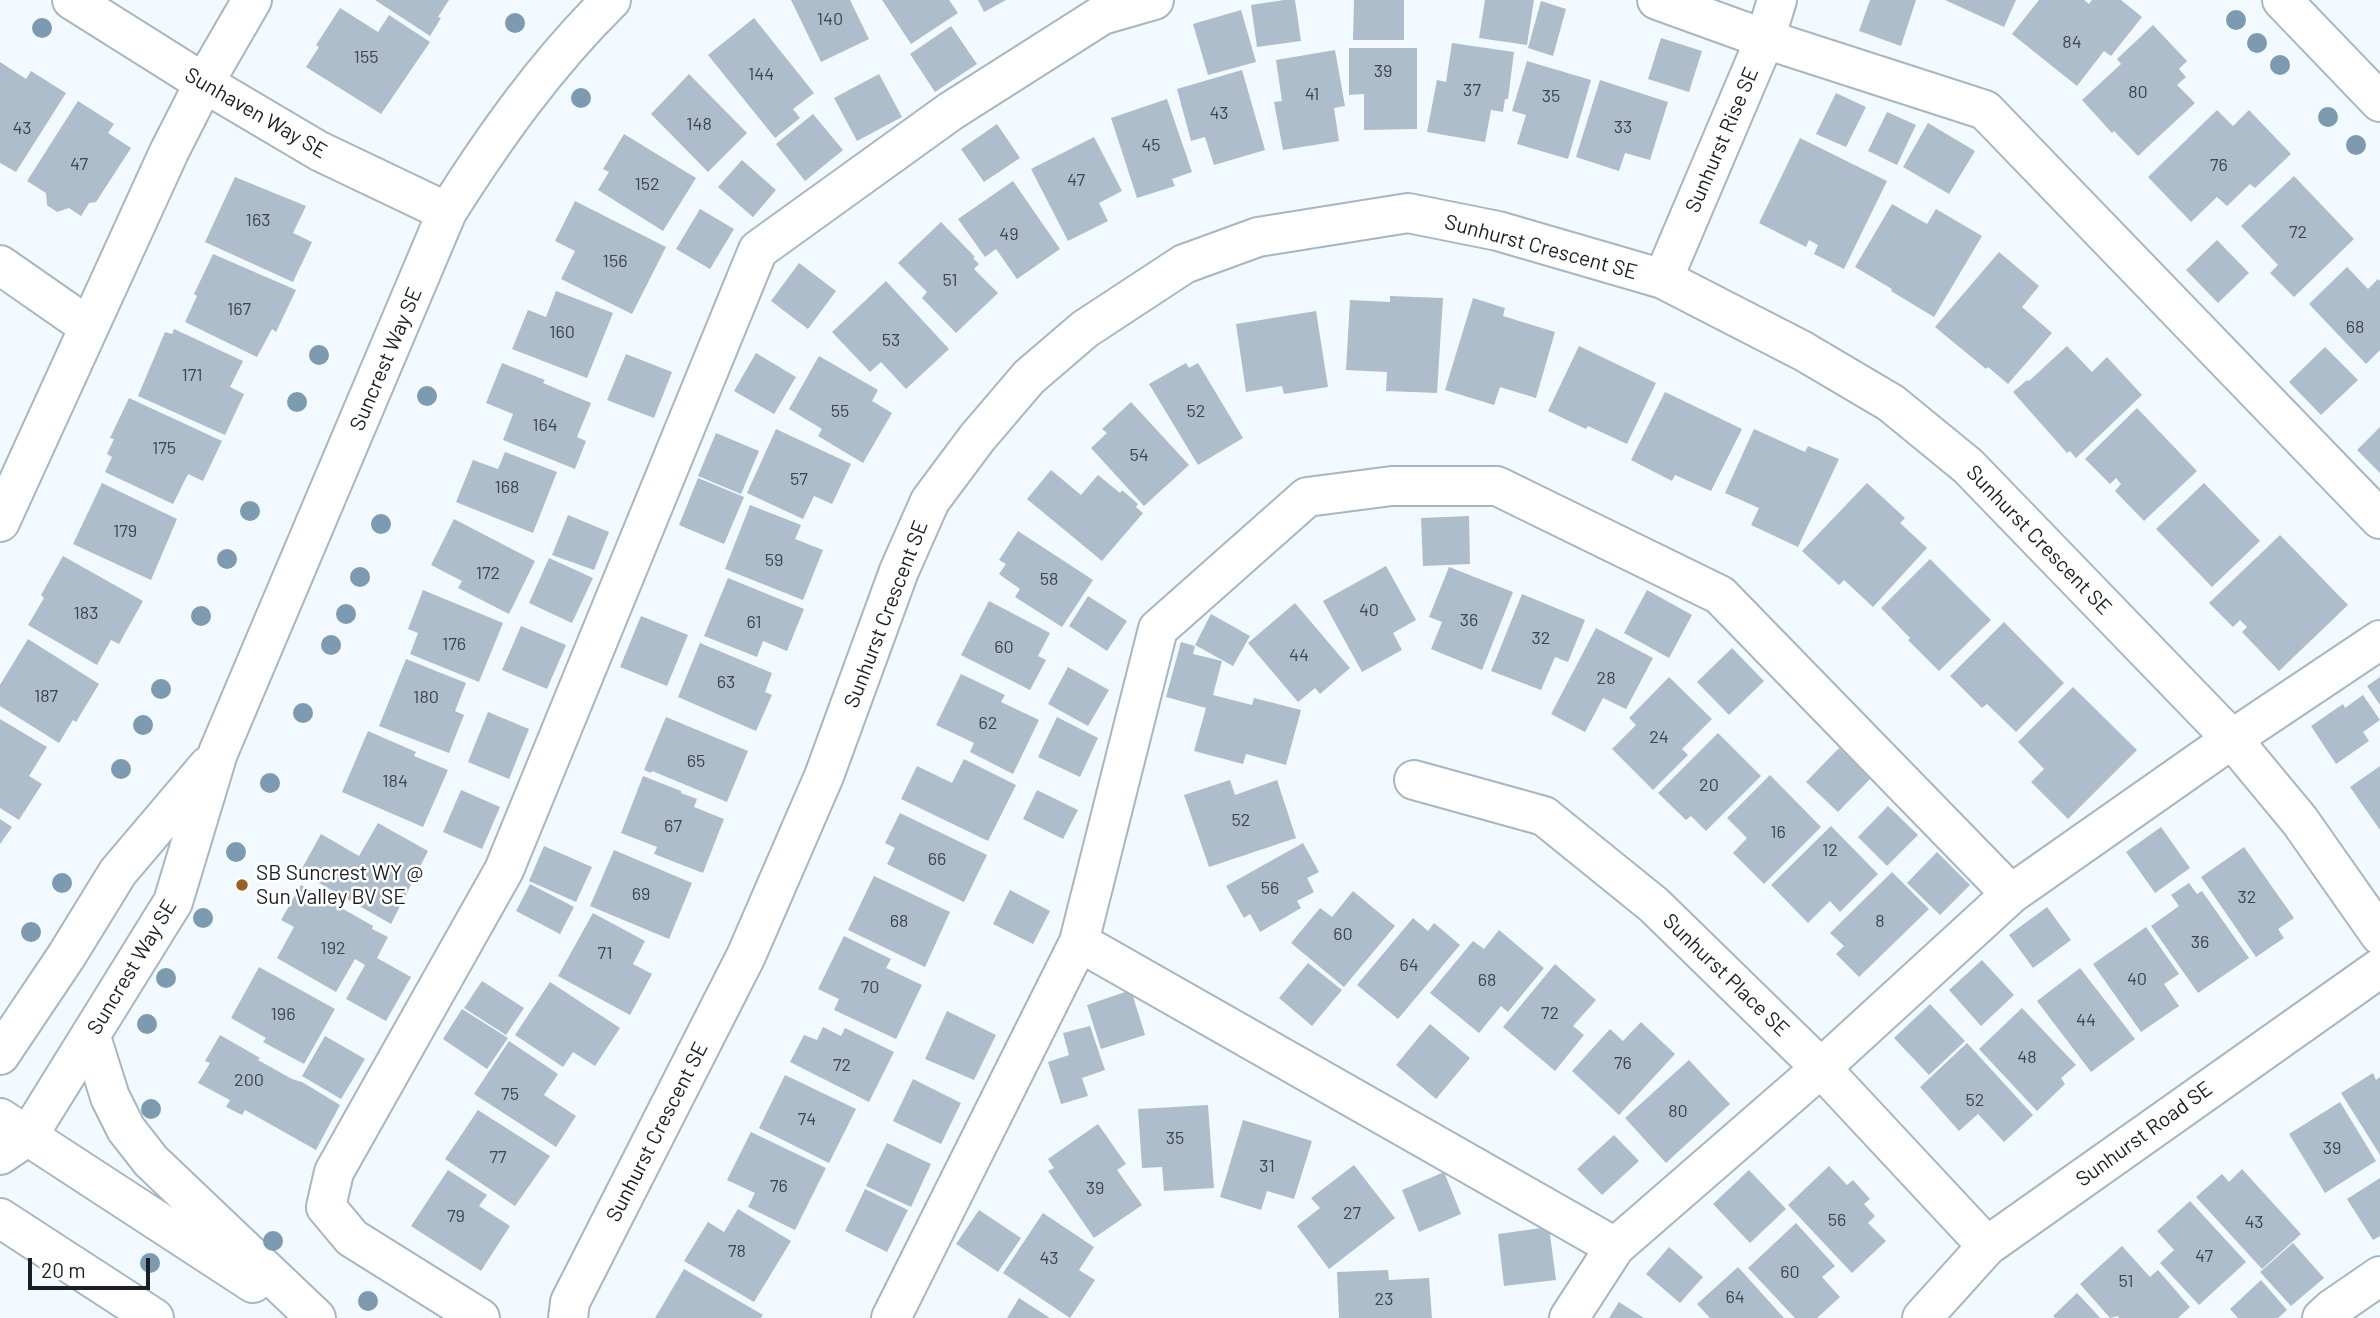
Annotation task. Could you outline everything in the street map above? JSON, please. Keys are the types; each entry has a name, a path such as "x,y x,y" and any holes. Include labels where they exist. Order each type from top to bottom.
{"street":[{"name":"Sunhaven Way SE","path":"72,0 319,151 447,212"},
{"path":"0,522 169,152 204,82 252,0"},
{"name":"Suncrest Way SE","path":"9,1136 91,1037 173,902 218,753 447,212 517,107 557,58 611,0"},
{"path":"480,1318 352,1238 326,1207 334,1172 504,870 758,250 951,111 1102,15 1154,0"},
{"path":"1657,0 1765,39 1985,110 2380,519"},
{"name":"Sunhurst Rise SE","path":"1663,279 1765,39 1777,0"},
{"path":"2282,0 2380,102"},
{"name":"Sunhurst Crescent SE","path":"568,1318 570,1302 746,956 824,776 899,570 930,501 977,438 1029,377 1085,329 1184,264 1258,237 1408,214 1498,231 1663,279 1803,351 1891,403 1968,466 2232,739 2300,821 2380,934"},
{"path":"0,265 89,327"},
{"path":"891,1318 1079,942 1158,629 1307,497 1392,486 1497,486 1720,595 2011,894"},
{"path":"1569,1318 1615,1247 1821,1068 2011,894 2232,739 2380,640"},
{"name":"Suncrest Way SE","path":"0,1055 67,955 118,872 218,753"},
{"name":"Sunhurst Place SE","path":"1414,780 1544,816 1654,905 1821,1068 1987,1246"},
{"path":"1079,942 1615,1247"},
{"name":"Sunhurst Road SE","path":"1922,1318 1987,1246 2380,968"},
{"path":"91,1037 110,1097 126,1129 151,1161 316,1318"},
{"path":"9,1136 306,1318"},
{"path":"0,1218 154,1318"},
{"path":"2322,1318 2380,1276"}],"building":[{"path":"375,0 449,0 430,36"},
{"path":"791,0 850,0 869,39 821,62"},
{"path":"882,0 949,0 958,13 911,44"},
{"path":"978,0 1006,0 984,12"},
{"path":"1295,0 1301,41 1257,47 1251,5"},
{"path":"1354,0 1404,0 1404,40 1353,40"},
{"path":"1485,0 1534,0 1527,45 1479,38"},
{"path":"1870,0 1916,0 1901,46 1859,31"},
{"path":"1945,0 2016,0 2004,27"},
{"path":"2039,0 2084,0 2089,4 2092,0 2121,0 2142,17 2111,56 2104,51 2077,86 2012,34"},
{"path":"1541,1 1566,9 1553,56 1528,48"},
{"path":"340,8 378,32 389,15 430,42 381,114 306,67 319,47 316,45"},
{"path":"1241,10 1256,62 1208,75 1193,24"},
{"path":"754,18 814,93 793,109 800,118 775,138 708,55"},
{"path":"2153,25 2187,61 2179,69 2186,77 2177,85 2195,103 2138,156 2114,131 2112,133 2082,100 2121,64 2117,59"},
{"path":"951,26 977,64 935,92 910,54"},
{"path":"1661,38 1702,51 1689,92 1648,79"},
{"path":"1452,43 1514,52 1508,99 1505,99 1503,112 1491,110 1485,142 1427,132 1437,80 1446,82"},
{"path":"1349,48 1417,48 1417,129 1364,130 1364,94 1349,95"},
{"path":"1335,50 1345,106 1334,108 1339,141 1283,150 1274,102 1282,101 1276,60"},
{"path":"1527,61 1591,80 1568,159 1517,144 1526,115 1512,111"},
{"path":"0,62 26,79 31,71 66,93 16,172 0,163"},
{"path":"1242,70 1265,150 1214,165 1205,137 1191,141 1177,89"},
{"path":"689,74 747,133 708,172 651,114"},
{"path":"879,74 902,117 857,141 834,98"},
{"path":"1600,80 1668,102 1650,160 1625,153 1619,171 1576,157"},
{"path":"1836,93 1866,107 1846,147 1816,134"},
{"path":"1167,99 1192,172 1172,179 1175,186 1137,198 1111,118"},
{"path":"78,101 114,124 108,133 131,148 96,202 89,203 81,216 69,208 57,212 47,205 46,193 27,181"},
{"path":"2217,110 2233,126 2249,110 2291,154 2255,188 2250,184 2227,206 2217,197 2191,222 2148,177"},
{"path":"1887,112 1916,125 1897,165 1868,151"},
{"path":"813,114 843,150 805,181 776,144"},
{"path":"1928,123 1975,151 1949,194 1903,167"},
{"path":"997,124 1020,158 984,182 961,149"},
{"path":"624,134 696,178 663,231 598,190 609,172 603,169"},
{"path":"1094,137 1122,191 1099,203 1108,221 1068,241 1031,169"},
{"path":"1800,138 1887,181 1844,269 1814,254 1818,245 1809,240 1806,247 1759,223"},
{"path":"742,160 776,190 753,217 718,187"},
{"path":"2294,176 2354,239 2294,297 2270,273 2278,265 2241,226"},
{"path":"235,177 306,206 293,233 312,242 293,282 205,242"},
{"path":"1013,181 1060,249 1017,279 996,249 985,257 958,219"},
{"path":"575,201 666,247 632,314 561,279 575,251 555,241"},
{"path":"1892,204 1927,224 1936,209 1982,236 1934,317 1855,267"},
{"path":"700,209 734,229 710,269 676,249"},
{"path":"941,222 975,257 973,258 979,264 974,269 998,293 956,333 922,298 927,292 898,263"},
{"path":"2217,240 2249,273 2218,303 2186,270"},
{"path":"1999,252 2039,286 2022,307 2052,333 2008,384 1935,327"},
{"path":"213,254 296,290 276,332 272,329 257,357 185,322 197,296 194,294"},
{"path":"799,263 836,291 808,329 771,301"},
{"path":"2347,267 2368,289 2378,279 2380,281 2380,350 2366,364 2309,304"},
{"path":"886,281 949,349 906,389 881,362 870,372 832,332"},
{"path":"556,291 613,313 587,378 512,349 528,310 546,317"},
{"path":"1390,296 1443,298 1437,393 1386,391 1387,372 1346,370 1350,300 1390,302"},
{"path":"1473,298 1505,308 1503,316 1555,332 1536,398 1500,387 1494,405 1445,390"},
{"path":"1316,311 1328,387 1284,394 1282,386 1246,392 1236,324"},
{"path":"174,329 243,361 230,387 244,394 225,435 138,396 165,332 172,334"},
{"path":"1579,346 1656,383 1627,444 1548,411"},
{"path":"2067,346 2092,372 2107,357 2142,395 2076,458 2070,451 2067,453 2013,392"},
{"path":"2325,347 2358,380 2321,415 2289,382"},
{"path":"756,353 796,377 774,414 734,391"},
{"path":"626,354 672,372 654,418 607,400"},
{"path":"819,356 878,390 872,401 892,413 863,463 818,436 822,429 789,409"},
{"path":"502,363 545,380 543,383 591,403 577,437 586,441 575,469 503,440 513,414 486,403"},
{"path":"1186,363 1189,368 1198,363 1243,438 1198,465 1149,384"},
{"path":"1665,392 1742,429 1711,491 1675,475 1672,481 1631,460"},
{"path":"129,398 222,441 203,481 188,474 173,504 105,472 112,457 107,454 114,439 110,438"},
{"path":"1131,402 1189,465 1144,506 1091,448 1107,433 1102,429"},
{"path":"2137,408 2197,471 2144,521 2115,491 2121,484 2116,478 2110,484 2085,459"},
{"path":"2380,427 2380,473 2357,450"},
{"path":"776,429 851,464 832,504 814,496 803,519 747,493"},
{"path":"1754,429 1805,452 1808,446 1839,459 1798,547 1751,525 1759,508 1725,493"},
{"path":"716,433 759,451 741,494 698,476"},
{"path":"505,452 557,472 533,533 456,502 473,460 498,469"},
{"path":"1051,470 1081,495 1098,475 1138,504 1136,507 1143,513 1102,561 1027,499"},
{"path":"698,478 744,497 724,544 679,525"},
{"path":"102,483 177,519 151,580 73,544"},
{"path":"1867,483 1905,518 1900,523 1927,548 1873,607 1844,580 1839,585 1802,551"},
{"path":"2204,483 2260,541 2212,587 2156,529"},
{"path":"750,505 801,525 795,539 823,550 803,600 725,569"},
{"path":"568,515 609,532 594,570 552,555"},
{"path":"1469,516 1470,564 1423,566 1421,518"},
{"path":"454,519 535,561 509,614 458,588 462,581 431,565"},
{"path":"1018,531 1093,580 1062,627 1015,597 1020,589 999,574 1006,564 999,560"},
{"path":"2280,535 2348,605 2279,671 2242,632 2247,627 2240,620 2233,627 2209,603"},
{"path":"63,556 143,601 119,644 111,640 97,665 28,625"},
{"path":"549,558 593,578 572,623 529,603"},
{"path":"1930,559 1991,620 1939,671 1881,608"},
{"path":"1386,566 1416,620 1393,633 1402,650 1362,672 1323,601"},
{"path":"1449,567 1513,592 1482,670 1431,649 1442,622 1429,617"},
{"path":"728,578 804,609 787,651 763,641 757,657 704,636"},
{"path":"423,590 503,623 479,682 410,654 418,633 408,629"},
{"path":"1647,590 1692,615 1669,658 1624,633"},
{"path":"1522,594 1585,620 1568,662 1555,657 1541,690 1491,671"},
{"path":"1088,596 1127,621 1107,651 1069,626"},
{"path":"989,601 1050,633 1038,656 1046,660 1030,690 961,655"},
{"path":"1295,603 1350,668 1320,694 1315,688 1298,702 1248,643"},
{"path":"1211,614 1250,636 1233,666 1195,645"},
{"path":"641,616 688,635 667,686 620,667"},
{"path":"2004,622 2064,683 2016,732 1987,704 1982,708 1950,676"},
{"path":"521,626 566,645 547,689 502,670"},
{"path":"1596,628 1653,658 1626,709 1603,698 1585,732 1551,714"},
{"path":"28,639 99,684 76,722 73,720 59,743 0,706 0,685"},
{"path":"1181,642 1195,646 1193,654 1222,661 1213,695 1252,705 1254,698 1301,710 1286,765 1246,754 1243,764 1194,751 1206,708 1166,697"},
{"path":"700,643 772,673 765,692 772,695 756,731 678,697"},
{"path":"1732,648 1764,681 1729,715 1697,682"},
{"path":"406,659 466,683 455,711 464,715 449,753 379,726"},
{"path":"1068,667 1109,690 1088,726 1048,704"},
{"path":"961,674 1005,695 1001,702 1039,720 1013,774 970,752 974,743 936,725"},
{"path":"1669,677 1712,719 1682,749 1688,755 1653,790 1612,749 1636,725 1629,718"},
{"path":"2380,677 2380,705 2367,686"},
{"path":"2073,687 2137,750 2068,819 2031,782 2044,769 2018,742"},
{"path":"2363,695 2380,720 2363,732 2369,741 2336,764 2311,726 2343,704 2345,708"},
{"path":"488,712 529,729 509,779 468,762"},
{"path":"666,717 748,751 727,802 644,770"},
{"path":"1057,717 1098,738 1080,777 1038,757"},
{"path":"0,719 47,747 29,776 42,784 19,820 0,808"},
{"path":"368,731 416,752 414,756 448,770 423,827 342,792"},
{"path":"1718,733 1761,776 1706,831 1691,816 1686,820 1658,793"},
{"path":"1839,748 1871,778 1838,812 1806,782"},
{"path":"964,759 1016,785 988,841 901,799 917,766 952,783"},
{"path":"2380,766 2380,830 2350,787"},
{"path":"1770,775 1821,827 1764,884 1733,853 1747,838 1727,818"},
{"path":"643,776 697,799 694,807 724,819 703,873 654,854 657,847 621,833"},
{"path":"1230,780 1235,795 1277,780 1296,838 1209,867 1184,795"},
{"path":"461,790 500,807 482,849 443,832"},
{"path":"1037,790 1078,810 1063,839 1023,819"},
{"path":"1888,806 1918,835 1887,866 1858,837"},
{"path":"900,813 987,855 964,902 887,864 895,848 885,843"},
{"path":"0,819 12,827 0,844"},
{"path":"378,823 428,851 391,924 300,872 321,834 359,856"},
{"path":"1831,826 1878,874 1840,912 1830,901 1808,923 1771,885"},
{"path":"2161,827 2190,868 2155,893 2126,852"},
{"path":"1303,843 1319,872 1307,878 1314,892 1297,901 1301,908 1260,932 1250,914 1244,918 1226,886"},
{"path":"544,846 592,867 576,902 529,881"},
{"path":"2244,847 2294,918 2278,929 2284,938 2256,957 2201,877"},
{"path":"614,850 692,883 669,939 590,906"},
{"path":"1937,852 1970,885 1940,915 1907,883"},
{"path":"1892,872 1929,909 1859,977 1836,954 1844,946 1830,933"},
{"path":"874,876 950,912 925,967 848,930"},
{"path":"2189,883 2197,894 2202,891 2249,958 2198,993 2151,926 2179,906 2171,895"},
{"path":"530,884 574,907 560,934 516,911"},
{"path":"301,885 388,937 377,958 411,977 386,1021 346,999 365,965 355,959 336,992 277,958 294,927 281,920"},
{"path":"1010,890 1050,911 1033,944 993,924"},
{"path":"1353,891 1395,926 1344,987 1291,943 1320,908 1332,917"},
{"path":"2047,907 2071,940 2033,968 2009,935"},
{"path":"593,913 645,941 633,964 652,974 630,1015 558,976"},
{"path":"1413,918 1428,931 1434,923 1460,945 1398,1019 1357,985"},
{"path":"2146,927 2179,974 2164,984 2179,1006 2141,1032 2093,964"},
{"path":"1499,930 1544,968 1508,1012 1501,1006 1479,1033 1430,993 1473,941 1484,949"},
{"path":"844,936 891,959 886,968 922,985 896,1039 834,1010 839,999 818,989"},
{"path":"1982,960 2014,995 1981,1026 1949,990"},
{"path":"1308,963 1342,990 1312,1026 1279,998"},
{"path":"1555,964 1596,1000 1573,1026 1584,1035 1555,1071 1503,1027"},
{"path":"259,967 335,1009 304,1064 263,1042 266,1038 231,1018"},
{"path":"2080,968 2135,1039 2091,1072 2037,1001"},
{"path":"482,981 524,1008 506,1035 464,1008"},
{"path":"550,982 620,1028 595,1066 573,1052 563,1067 515,1035"},
{"path":"1131,990 1145,1035 1101,1049 1087,1005"},
{"path":"1930,1004 1965,1041 1929,1075 1894,1038"},
{"path":"2022,1008 2076,1065 2061,1078 2065,1084 2037,1111 1979,1049"},
{"path":"462,1009 508,1038 487,1069 443,1039"},
{"path":"947,1011 996,1035 974,1080 925,1059"},
{"path":"1641,1022 1675,1054 1619,1115 1572,1071 1610,1029 1623,1041"},
{"path":"1430,1024 1470,1058 1436,1099 1396,1065"},
{"path":"1090,1026 1105,1070 1082,1078 1088,1096 1061,1104 1048,1062 1069,1055 1063,1033"},
{"path":"823,1027 841,1036 845,1028 894,1052 869,1102 790,1062 804,1035 817,1040"},
{"path":"220,1035 260,1058 258,1060 340,1105 316,1150 245,1110 242,1115 226,1107 230,1100 198,1083 210,1063 205,1061"},
{"path":"325,1036 365,1059 341,1099 302,1076"},
{"path":"509,1041 558,1074 544,1095 576,1116 556,1147 474,1094"},
{"path":"1967,1043 2033,1115 2004,1142 1978,1114 1959,1131 1920,1087"},
{"path":"1689,1060 1730,1104 1666,1163 1625,1118"},
{"path":"2373,1073 2376,1080 2380,1077 2380,1155 2341,1093"},
{"path":"785,1075 856,1109 829,1163 759,1128"},
{"path":"913,1079 961,1103 941,1144 893,1121"},
{"path":"2340,1102 2376,1161 2325,1193 2289,1134"},
{"path":"1208,1105 1214,1188 1164,1191 1162,1167 1142,1168 1138,1109"},
{"path":"478,1110 550,1156 515,1206 445,1159"},
{"path":"1243,1120 1312,1141 1294,1199 1267,1191 1261,1210 1220,1197"},
{"path":"1098,1124 1126,1164 1117,1170 1142,1205 1094,1238 1048,1171 1054,1168 1048,1159"},
{"path":"751,1132 826,1168 795,1230 748,1207 755,1193 727,1180"},
{"path":"1614,1135 1639,1161 1602,1195 1577,1169"},
{"path":"887,1143 931,1164 911,1207 866,1186"},
{"path":"1354,1165 1395,1218 1329,1269 1297,1226 1320,1208 1311,1198"},
{"path":"1829,1166 1847,1185 1853,1180 1870,1199 1864,1204 1875,1216 1868,1223 1886,1241 1852,1273 1788,1205"},
{"path":"2242,1169 2301,1234 2262,1269 2196,1197 2222,1174 2229,1182"},
{"path":"448,1170 487,1195 479,1206 510,1226 481,1271 411,1226"},
{"path":"1749,1170 1786,1209 1750,1243 1713,1204"},
{"path":"1444,1172 1461,1214 1419,1232 1402,1190"},
{"path":"2380,1178 2380,1236 2373,1240 2347,1199"},
{"path":"865,1189 908,1210 887,1252 845,1231"},
{"path":"2190,1201 2246,1262 2199,1305 2160,1263 2174,1250 2157,1231"},
{"path":"738,1209 791,1241 754,1302 684,1261 708,1222 724,1232"},
{"path":"979,1210 1021,1238 998,1272 956,1244"},
{"path":"1043,1213 1094,1247 1079,1270 1095,1280 1070,1318 1003,1273"},
{"path":"1796,1223 1835,1266 1822,1277 1840,1297 1817,1318 1795,1318 1748,1268"},
{"path":"1549,1227 1556,1280 1504,1286 1498,1234"},
{"path":"2293,1243 2324,1278 2291,1306 2260,1272"},
{"path":"2122,1246 2150,1277 2158,1270 2190,1307 2178,1318 2110,1318 2080,1284"},
{"path":"1669,1247 1703,1277 1680,1303 1646,1274"},
{"path":"1738,1267 1784,1318 1710,1318 1697,1304"},
{"path":"684,1269 763,1315 761,1318 655,1318"},
{"path":"1388,1270 1389,1280 1429,1278 1432,1318 1339,1318 1337,1272"},
{"path":"2261,1280 2287,1310 2278,1318 2238,1318 2230,1309"},
{"path":"2077,1293 2100,1318 2053,1316"},
{"path":"1019,1298 1050,1318 1007,1318"},
{"path":"1619,1302 1644,1318 1609,1318"}],"place":[{"name":"SB Suncrest WY @ Sun Valley BV SE","path":"242,885"}]}
